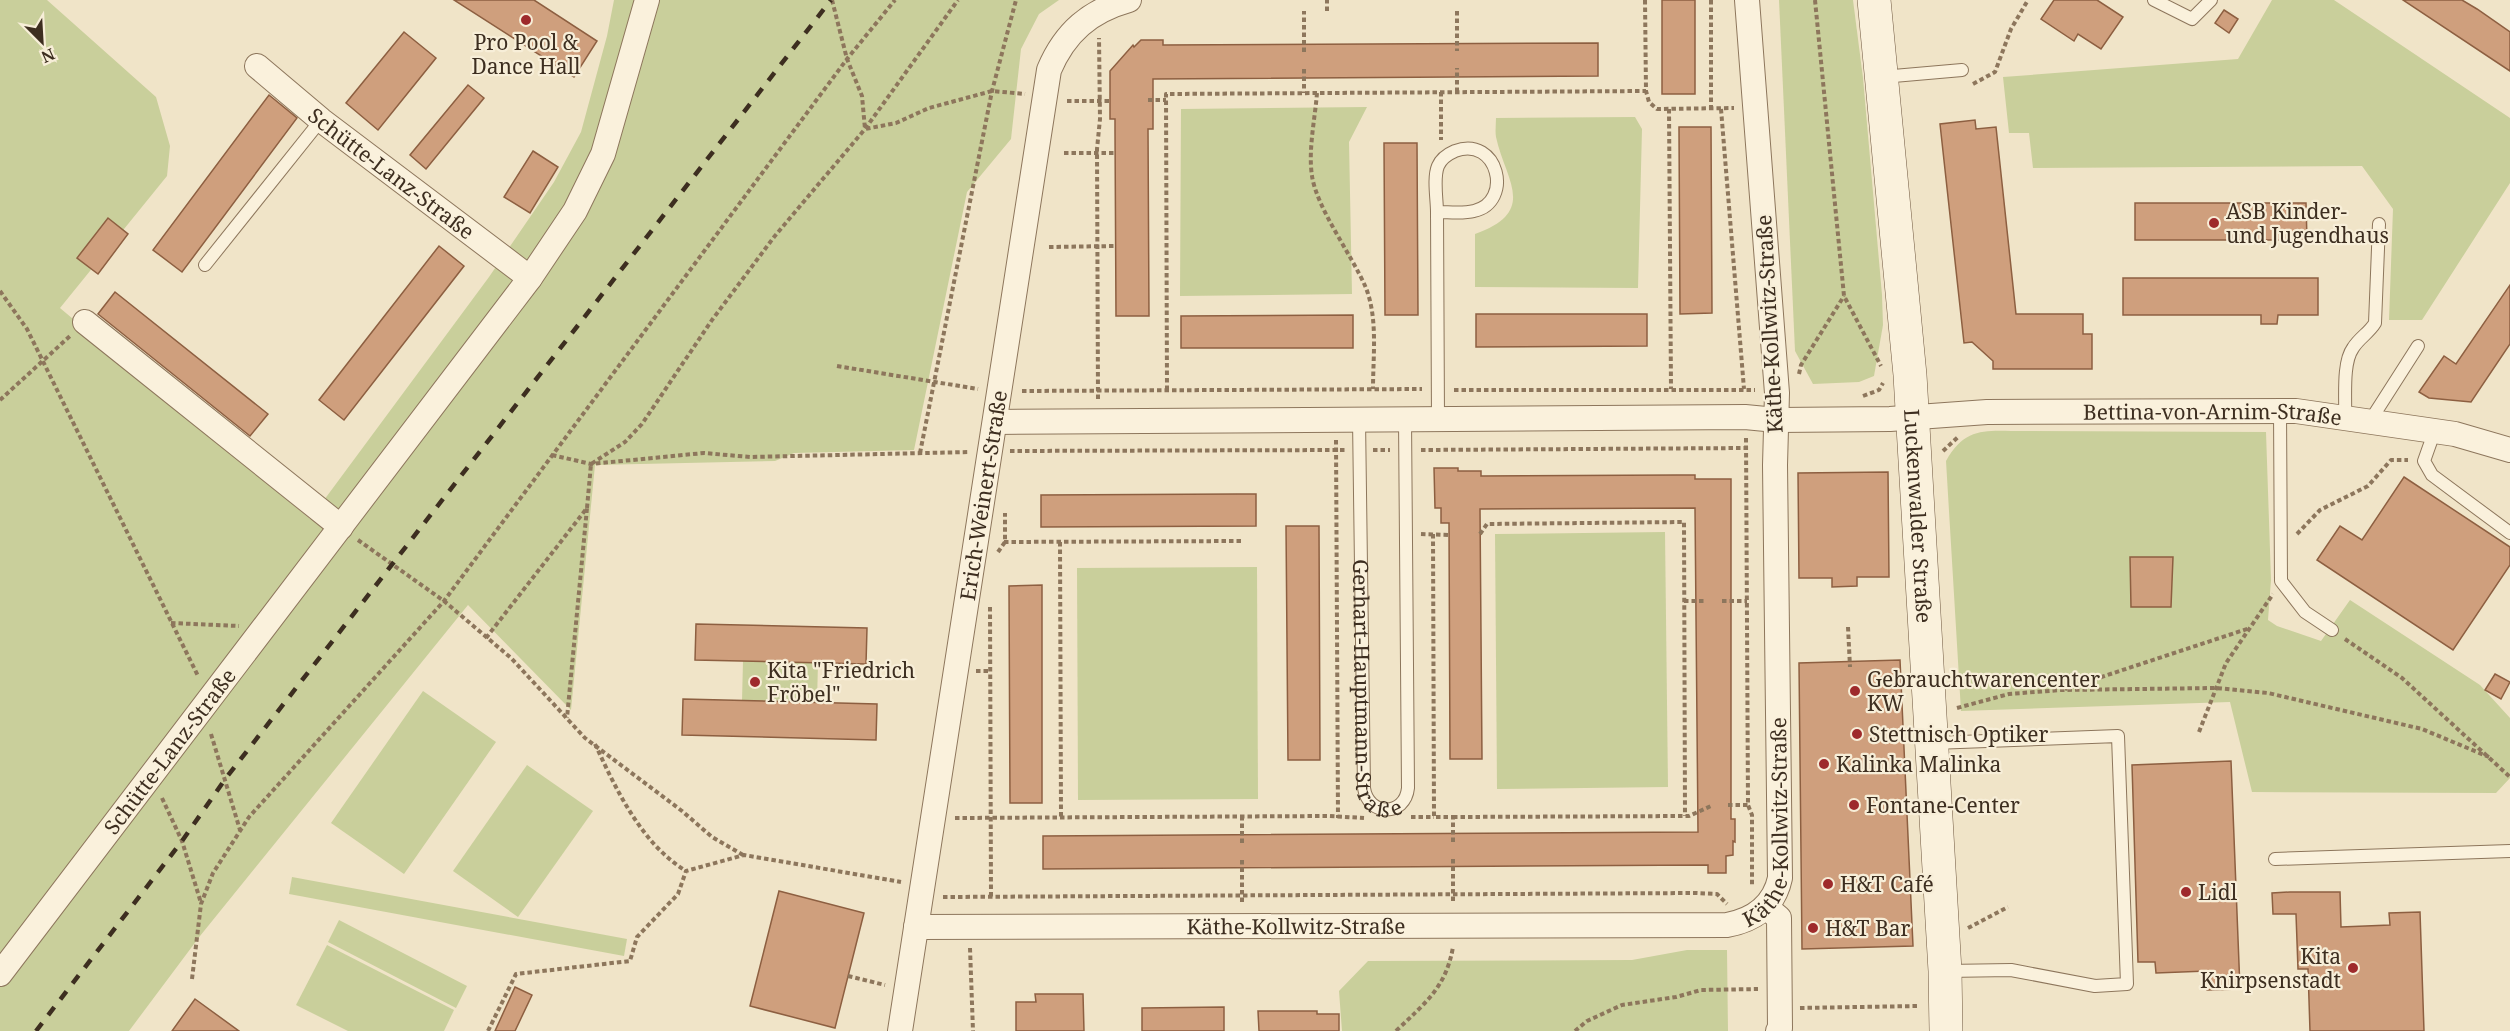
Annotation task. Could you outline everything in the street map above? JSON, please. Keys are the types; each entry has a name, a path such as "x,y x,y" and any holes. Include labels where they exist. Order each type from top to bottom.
{"main road":[{"name":"Luckenwalder Straße","path":"1874,0 1881,77 1901,418 1932,743 1946,1031"}],"street":[{"name":"Schütte-Lanz-Straße","path":"0,974 530,278 575,211 603,154 647,0"},
{"name":"Erich-Weinert-Straße","path":"900,1031 933,818 986,549 990,451 1049,70 1066,37 1094,13 1129,0"},
{"name":"Käthe-Kollwitz-Straße","path":"916,927 1728,925 1748,919 1766,907 1775,894 1780,878 1777,393 1747,0"},
{"name":"Schütte-Lanz-Straße","path":"257,66 321,120 530,278"},
{"path":"85,322 341,527"},
{"name":"Bettina-von-Arnim-Straße","path":"1901,418 1987,412 2280,411 2435,430 2474,438 2510,450"},
{"path":"995,422 1901,418"},
{"path":"1766,907 1779,918 1779,1009"}],"lane":[{"path":"2154,0 2192,19 2211,0"},
{"path":"1881,77 1962,70"},
{"path":"205,265 321,120"},
{"path":"1437,212 1476,211 1494,196 1497,173 1485,154 1474,148 1452,152 1441,159 1437,168 1437,212 1438,419"},
{"path":"2345,418 2347,360 2353,347 2371,330 2374,323 2379,224"},
{"path":"2370,421 2418,346"},
{"path":"2280,411 2281,581 2305,612 2332,630"},
{"name":"Gerhart-Hauptmann-Straße","path":"1348,419 1364,788 1365,795 1373,806 1386,810 1393,809 1404,801 1408,788 1404,419"},
{"path":"2435,430 2424,461 2432,475 2510,533"},
{"path":"1932,743 2118,736 2127,984 2095,986 1944,956"},
{"path":"2275,859 2510,851"}],"path":[{"path":"832,0 848,59 862,96 865,129"},
{"path":"192,979 201,904 213,873 249,817 444,601 848,59 895,0"},
{"path":"591,464 625,442 642,424 712,320 774,237 865,129 958,0"},
{"path":"920,453 992,91 1016,0"},
{"path":"1327,0 1327,11"},
{"path":"1646,0 1646,92 1652,106 1657,109 1756,108"},
{"path":"1711,0 1711,108"},
{"path":"1815,0 1844,296 1886,376 1901,418"},
{"path":"1964,89 1995,72 2011,28 2028,0"},
{"path":"1304,11 1304,52"},
{"path":"1457,11 1457,51"},
{"path":"1098,421 1099,37"},
{"path":"1457,68 1457,92"},
{"path":"1304,69 1304,93"},
{"path":"865,129 896,123 929,108 992,91 1044,96 1057,101 1110,101"},
{"path":"1167,390 1166,94 1646,92"},
{"path":"1317,93 1311,174 1316,192 1371,302 1373,389"},
{"path":"1441,93 1441,159"},
{"path":"1148,100 1166,100"},
{"path":"1669,109 1671,389"},
{"path":"1720,109 1747,448 1748,805 1752,815 1752,897 1766,907"},
{"path":"1064,153 1116,153"},
{"path":"1050,247 1116,246"},
{"path":"0,291 27,329 171,622 206,703 240,831"},
{"path":"1799,376 1801,365 1844,296"},
{"path":"0,400 43,363 85,322"},
{"path":"837,366 1000,391 1744,389 1777,393"},
{"path":"1862,396 1879,390 1886,376"},
{"path":"1338,818 1336,450 1348,419"},
{"path":"1419,450 1747,448"},
{"path":"552,455 591,464 704,453 750,457 990,451 1336,450"},
{"path":"2281,550 2320,510 2368,486 2391,460 2424,461"},
{"path":"567,718 591,464"},
{"path":"486,638 587,508"},
{"path":"1480,534 1487,524 1684,522 1685,816"},
{"path":"1419,534 1449,535"},
{"path":"1433,534 1434,817"},
{"path":"986,549 1005,542 1243,541"},
{"path":"986,549 1005,542"},
{"path":"1060,542 1061,817"},
{"path":"372,549 444,601 511,658 585,738 682,811 705,832 744,855 922,891 970,897 1717,894 1731,908"},
{"path":"2199,732 2226,663 2264,611 2281,581"},
{"path":"990,599 991,897"},
{"path":"1684,601 1705,601"},
{"path":"1722,601 1747,601"},
{"path":"171,622 264,627"},
{"path":"1848,627 1850,667"},
{"path":"2061,690 2250,628"},
{"path":"2332,630 2402,678 2510,777"},
{"path":"1957,708 2009,694 2061,690 2216,688 2268,693 2422,729 2489,757"},
{"path":"595,744 619,794 647,835 668,860 686,871 744,855"},
{"path":"152,774 182,841 201,904"},
{"path":"1728,805 1748,805"},
{"path":"1402,817 1689,816 1711,806"},
{"path":"1242,816 1242,843"},
{"path":"933,818 1328,816 1370,818"},
{"path":"1453,817 1453,842"},
{"path":"1396,1031 1431,999 1451,959 1453,859"},
{"path":"1242,860 1242,926"},
{"path":"488,1031 516,974 630,961 637,937 678,894 686,871"},
{"path":"970,897 973,1031"},
{"path":"1944,956 2008,907"},
{"path":"848,976 907,991"},
{"path":"1575,1031 1602,1013 1622,1005 1676,997 1701,990 1779,1009 1919,1006"}],"green space":[{"path":"0,0 47,0 156,97 170,146 167,176 60,308 310,519 489,277 554,182 581,132 607,36 614,0 1059,0 1039,14 1021,49 1011,139 967,192 914,450 794,453 775,461 595,465 571,710 468,605 200,936 129,1031 0,1031"},
{"path":"1779,0 1853,0 1863,78 1883,325 1874,376 1859,382 1813,384 1795,351"},
{"path":"2272,0 2334,0 2510,118 2510,183 2422,320 2389,320 2393,209 2362,166 2033,168 2029,133 2009,133 2003,77 2238,59"},
{"path":"1367,107 1349,142 1352,294 1180,296 1181,109"},
{"path":"1635,117 1642,129 1638,288 1475,287 1475,234 1495,225 1507,215 1512,205 1513,193 1496,137 1496,118"},
{"path":"1992,431 2266,432 2271,580 2268,620 2277,626 2321,641 2350,600 2480,685 2510,718 2510,778 2496,793 2252,792 2230,702 1961,711 1946,461 1962,440 1981,432"},
{"path":"1665,532 1668,787 1497,789 1495,534"},
{"path":"1257,567 1258,799 1078,800 1077,568"},
{"path":"743,661 818,663 817,702 742,701"},
{"path":"423,691 496,742 404,874 331,823"},
{"path":"527,765 593,811 518,917 453,871"},
{"path":"292,877 627,939 624,956 289,894"},
{"path":"339,920 467,986 456,1008 328,942"},
{"path":"327,945 454,1010 444,1031 348,1031 296,1005"},
{"path":"1687,950 1727,950 1728,1031 1342,1031 1339,991 1368,961 1632,960"}],"building":[{"name":"Pro Pool & Dance Hall","path":"454,0 534,0 597,41 574,77"},
{"path":"1662,0 1695,0 1695,94 1662,94"},
{"path":"2054,0 2097,0 2123,17 2101,49 2078,34 2074,41 2041,19"},
{"path":"2403,0 2462,0 2477,9 2510,32 2510,71"},
{"path":"2224,10 2238,19 2229,33 2215,23"},
{"path":"404,32 436,58 378,130 346,103"},
{"path":"1141,40 1163,40 1163,45 1598,43 1598,76 1153,79 1153,129 1148,129 1149,316 1116,316 1115,119 1110,119 1110,71 1133,45 1134,47"},
{"path":"468,85 484,98 426,169 410,155"},
{"path":"269,95 297,118 182,272 153,250"},
{"path":"1975,120 1976,129 1996,127 2016,314 2083,314 2083,334 2092,334 2092,369 1993,369 1993,361 1972,342 1964,343 1940,124"},
{"path":"1679,127 1711,127 1712,313 1680,314"},
{"path":"1384,143 1417,143 1418,315 1385,315"},
{"path":"533,151 558,167 530,213 504,197"},
{"path":"2135,203 2306,203 2307,240 2135,240"},
{"path":"108,218 128,234 98,274 77,258"},
{"path":"439,246 464,266 344,420 319,400"},
{"path":"2123,278 2318,278 2318,315 2278,315 2277,324 2261,324 2261,315 2123,315"},
{"path":"2510,285 2510,344 2471,402 2429,398 2419,392 2444,356 2456,364"},
{"path":"115,292 268,414 250,436 98,314"},
{"path":"1476,314 1647,314 1647,346 1476,347"},
{"path":"1353,315 1353,348 1181,348 1181,316"},
{"path":"1434,468 1481,471 1481,476 1695,475 1695,479 1731,479 1731,819 1735,819 1735,842 1733,841 1733,855 1726,856 1726,873 1708,873 1708,865 1043,869 1043,836 1698,832 1695,508 1480,509 1482,759 1450,759 1449,523 1441,523 1441,508 1435,508"},
{"path":"1888,472 1889,577 1857,577 1857,586 1832,587 1832,578 1799,578 1798,473"},
{"path":"2404,477 2510,547 2510,565 2453,650 2317,560 2340,526 2362,540"},
{"path":"1256,494 1256,526 1041,527 1041,495"},
{"path":"1286,526 1319,526 1320,760 1288,760"},
{"path":"2130,557 2173,557 2171,607 2131,607"},
{"path":"1042,585 1042,803 1010,803 1009,586"},
{"path":"696,624 867,628 866,664 695,660"},
{"name":"Fontane-Center","path":"1900,660 1913,946 1802,949 1799,663"},
{"path":"2495,674 2510,682 2501,699 2485,690"},
{"path":"683,699 877,704 876,740 682,735"},
{"name":"Lidl","path":"2231,761 2240,989 2207,990 2207,971 2156,973 2155,962 2138,962 2132,765"},
{"path":"779,891 864,913 835,1028 750,1006"},
{"name":"Kita Knirpsenstadt","path":"2340,892 2341,927 2390,925 2389,913 2420,912 2424,1031 2310,1031 2308,969 2298,969 2296,914 2273,914 2272,893"},
{"path":"515,987 532,995 515,1031 495,1031"},
{"path":"1035,994 1083,994 1084,1031 1016,1031 1016,1002 1036,1002"},
{"path":"195,999 239,1031 172,1031"},
{"path":"1224,1007 1224,1031 1142,1031 1142,1008"},
{"path":"1258,1011 1317,1011 1317,1014 1339,1014 1339,1031 1259,1031"}],"railway":[{"path":"36,1031 182,841 226,778 831,0"}],"place":[{"name":"Pro Pool & Dance Hall","path":"526,20"},
{"name":"ASB Kinder- und Jugendhaus","path":"2214,223"},
{"name":"Kita \"Friedrich Fröbel\"","path":"755,682"},
{"name":"Gebrauchtwarencenter KW","path":"1855,691"},
{"name":"Stettnisch Optiker","path":"1857,734"},
{"name":"Kalinka Malinka","path":"1824,764"},
{"name":"Fontane-Center","path":"1854,805"},
{"name":"H&T Café","path":"1828,884"},
{"name":"Lidl","path":"2186,892"},
{"name":"H&T Bar","path":"1813,928"},
{"name":"Kita Knirpsenstadt","path":"2353,968"}]}
